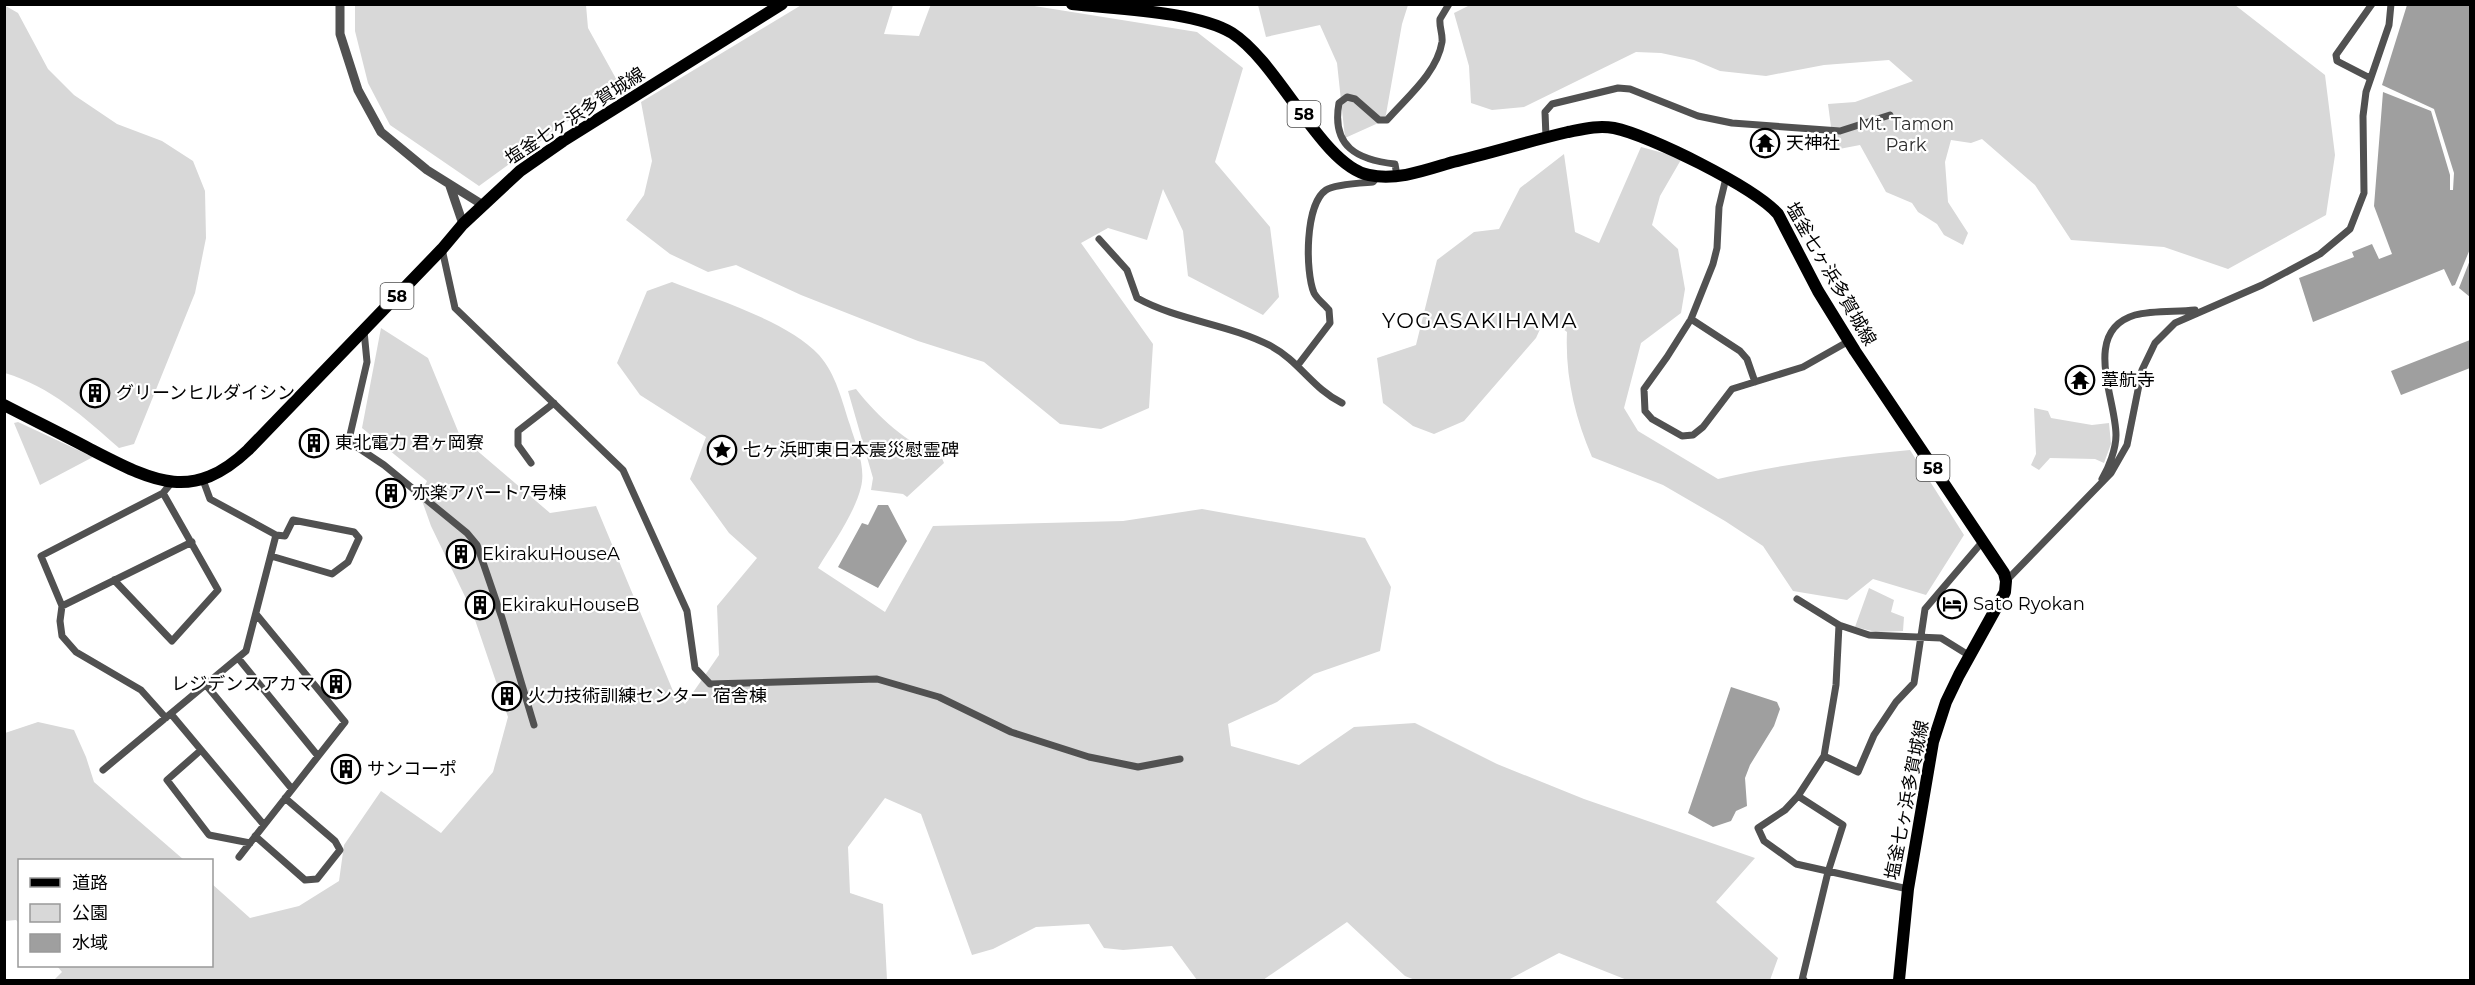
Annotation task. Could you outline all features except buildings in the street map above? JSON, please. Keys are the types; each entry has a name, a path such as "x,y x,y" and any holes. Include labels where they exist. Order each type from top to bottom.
{"main road":[{"name":"塩釜七ヶ浜多賀城線","path":"4,405 141,474 172,482 203,480 226,470 364,331 463,224 520,171 563,141 782,4"},
{"name":"塩釜七ヶ浜多賀城線","path":"1072,4 1177,16 1206,22 1230,32 1248,45 1266,63 1335,154 1355,170 1378,176 1397,176 1589,128 1612,127 1638,135 1726,178 1756,194 1778,214 1818,291 1849,341 2004,573 2006,581 2005,592 1946,702 1933,742 1908,889 1899,981"}],"street":[{"path":"340,4 340,34 358,90 381,132 427,170 483,205"},
{"path":"1397,176 1395,164 1374,162 1358,156 1347,148 1339,124 1339,103 1347,97 1355,99 1379,120 1387,120 1437,60 1443,33 1440,19 1449,4"},
{"path":"2370,78 2337,62 2336,55 2372,4"},
{"path":"2006,581 2111,473 2127,445 2142,370 2155,343 2175,323 2200,310 2262,285 2320,254 2350,229 2364,193 2363,116 2366,92 2389,25 2389,6"},
{"path":"1546,138 1545,112 1552,104 1618,88 1630,89 1698,116 1732,123 1840,131 1890,116"},
{"path":"1298,365 1330,323 1329,310 1314,294 1307,235 1318,198 1328,189 1372,182 1378,176"},
{"path":"1726,178 1719,207 1717,248 1713,264 1691,319 1644,389 1645,411 1652,419 1682,436 1693,435 1703,427 1732,389 1803,367 1849,341"},
{"path":"450,186 463,224"},
{"path":"1099,239 1127,270 1137,298 1193,321 1247,336 1272,346 1298,365 1311,382 1327,396 1342,403"},
{"path":"442,249 455,308 622,470 687,611 695,668 710,684 877,678 939,697 1011,732 1089,757 1138,767 1180,759"},
{"path":"2098,486 2112,455 2116,435 2104,358 2111,333 2122,321 2135,315 2200,310"},
{"path":"1691,319 1740,351 1747,359 1755,382"},
{"path":"364,331 367,362 350,435 351,440 354,445 384,465 467,532 477,545 534,725"},
{"path":"531,463 519,445 518,431 554,403"},
{"path":"203,480 210,499 276,535 285,536 293,520 354,532 359,538 348,562 332,574 271,556"},
{"path":"172,482 163,492 41,556 62,606 60,621 62,636 76,651 141,690 201,750 264,825"},
{"path":"114,580 172,641 218,590 163,492"},
{"path":"104,770 246,651 276,535"},
{"path":"1824,756 1858,772 1874,735 1888,711 1914,682 1925,609 1983,541"},
{"path":"62,606 192,542"},
{"path":"1797,599 1839,626 1869,635 1941,638 1970,656"},
{"path":"239,856 345,722 256,614"},
{"path":"1839,626 1836,685 1824,756 1785,810 1758,828 1764,841 1796,864 1908,889"},
{"path":"238,658 318,756"},
{"path":"206,685 292,789"},
{"path":"201,750 167,780 209,834 250,843"},
{"path":"1797,796 1843,825 1828,872 1802,980"},
{"path":"255,836 305,880 317,879 340,850 335,841 285,798"}],"green space":[{"path":"803,4 893,5 884,34 919,36 931,4 1028,5 1197,32 1243,68 1215,162 1270,227 1279,297 1263,315 1188,276 1183,231 1163,189 1147,240 1108,228 1081,243 1153,344 1149,408 1101,429 1060,424 984,362 918,341 801,295 736,265 708,272 670,254 626,220 644,195 652,161 641,102"},
{"name":"Mt. Tamon Park","path":"1472,4 2235,5 2325,75 2335,155 2326,215 2228,269 2164,247 2071,240 2035,185 1982,139 1971,143 1951,140 1945,162 1948,202 1968,233 1963,245 1944,235 1937,224 1918,212 1912,203 1886,192 1860,145 1834,150 1828,104 1855,102 1913,81 1889,60 1824,65 1766,76 1720,71 1694,60 1661,53 1636,52 1524,107 1492,110 1471,103 1469,66 1454,13"},
{"path":"4,5 18,13 48,69 74,95 117,124 162,141 193,161 205,191 206,238 195,293 134,444 119,448 66,404 37,386 5,373"},
{"path":"355,5 586,5 588,28 619,84 479,186 390,125 368,83 355,31"},
{"path":"1258,5 1408,5 1402,24 1385,120 1345,138 1337,63 1320,25 1266,37"},
{"path":"1641,147 1682,158 1660,196 1652,225 1678,249 1685,289 1681,313 1641,343 1624,408 1638,431 1718,479 1814,461 1910,450 1964,535 1926,595 1873,579 1847,600 1793,591 1763,546 1663,485 1592,457 1572,396 1567,332 1546,316 1536,338 1464,421 1434,434 1413,426 1383,403 1377,358 1416,345 1437,260 1474,232 1499,229 1520,188 1564,154 1575,232 1599,243"},
{"path":"672,282 750,312 770,321 806,343 825,362 838,388 855,440 862,479 858,497 848,518 818,568 885,612 933,526 1123,521 1202,509 1365,538 1391,587 1380,651 1314,674 1277,702 1228,724 1231,746 1299,765 1354,727 1415,723 1497,764 1584,799 1755,858 1716,902 1778,958 1770,980 1627,980 1559,953 1508,980 1415,980 1405,976 1347,922 1263,980 1197,980 1172,946 1123,950 1104,948 1089,924 1036,927 993,949 972,955 921,814 885,798 848,847 850,893 883,904 887,980 54,980 62,972 58,967 213,967 213,885 250,918 299,906 339,881 344,845 381,791 441,833 493,772 508,717 472,611 431,526 420,495 427,481 362,428 381,328 428,358 460,436 550,513 596,506 673,691 685,704 719,655 717,606 757,558 729,533 690,479 706,437 640,395 617,363 647,291"},
{"path":"856,389 874,410 905,437 941,456 944,463 907,497 903,494 871,490 873,478 848,391"},
{"path":"2034,408 2048,411 2051,418 2092,425 2109,423 2111,444 2104,463 2095,459 2050,458 2039,470 2031,465 2036,454"},
{"path":"18,422 93,457 40,485 14,423"},
{"path":"1869,588 1894,600 1891,612 1904,617 1903,631 1876,632 1855,627"},
{"path":"38,722 74,730 94,782 183,859 18,859 18,922 16,920 5,921 5,733"}],"water":[{"path":"2407,5 2470,5 2470,249 2455,285 2452,286 2444,269 2313,322 2299,278 2354,257 2352,252 2372,244 2379,259 2392,254 2374,206 2383,92 2431,111 2450,175 2450,190 2453,190 2454,173 2434,109 2382,85"},
{"path":"2470,260 2470,297 2459,288"},
{"path":"2470,340 2470,368 2401,395 2391,371"},
{"path":"878,505 888,505 907,541 878,588 838,567 862,523 868,525"},
{"path":"1731,687 1777,702 1780,709 1774,726 1750,765 1745,778 1747,806 1736,811 1731,821 1713,827 1688,813"}],"place":[{"name":"天神社","path":"1765,143"},
{"name":"葦航寺","path":"2080,380"},
{"name":"グリーンヒルダイシン","path":"95,393"},
{"name":"東北電力 君ヶ岡寮","path":"314,443"},
{"name":"七ヶ浜町東日本震災慰霊碑","path":"722,450"},
{"name":"亦楽アパート7号棟","path":"391,493"},
{"name":"EkirakuHouseA","path":"461,554"},
{"name":"Sato Ryokan","path":"1952,604"},
{"name":"EkirakuHouseB","path":"480,605"},
{"name":"レジデンスアカマ","path":"336,684"},
{"name":"火力技術訓練センター 宿舎棟","path":"507,696"},
{"name":"サンコーポ","path":"346,769"}],"district":[{"name":"YOGASAKIHAMA","path":"1480,320"}]}
